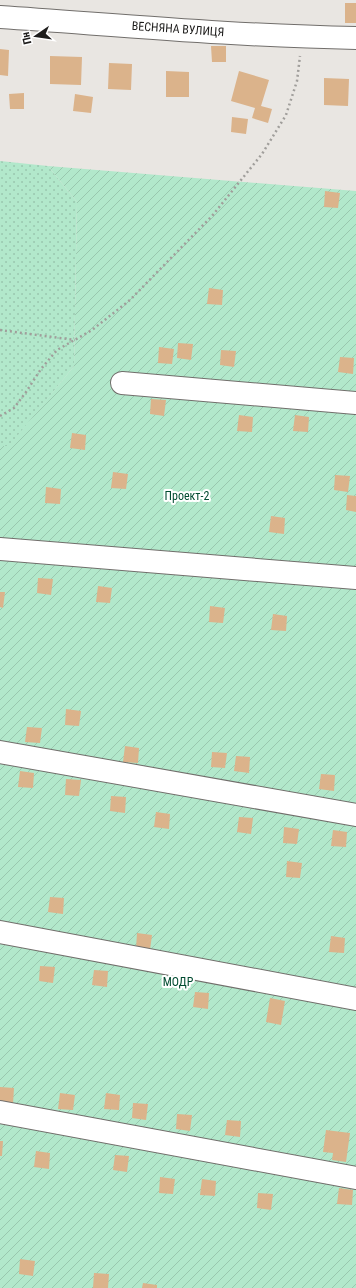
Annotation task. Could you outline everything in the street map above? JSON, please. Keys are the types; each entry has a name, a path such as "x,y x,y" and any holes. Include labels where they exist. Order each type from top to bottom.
{"street":[{"name":"ВЕСНЯНА ВУЛИЦЯ","path":"0,17 303,37 356,38"},
{"path":"122,383 356,403"},
{"path":"0,549 356,578"},
{"path":"0,752 356,816"},
{"path":"0,932 356,999"},
{"path":"0,1112 356,1178"}],"path":[{"path":"0,416 14,408 41,369 57,350 92,330 130,300 212,216 262,154 286,115 296,81 303,37"},
{"path":"0,330 75,340"}],"green space":[{"path":"0,161 48,166 77,202 74,366 9,447 0,446"},
{"path":"48,166 356,191 356,1288 0,1288 0,446 9,446 74,366 77,202"}],"building":[{"path":"345,3 356,3 356,23 345,23"},
{"path":"211,46 226,46 226,62 212,62"},
{"path":"0,49 9,50 8,76 0,75"},
{"path":"50,56 82,57 81,85 50,84"},
{"path":"109,63 132,64 131,90 108,89"},
{"path":"166,71 189,72 189,97 166,97"},
{"path":"239,71 269,80 261,106 272,109 268,123 252,118 255,108 231,101"},
{"path":"324,78 349,79 348,106 324,105"},
{"path":"24,93 24,109 10,109 9,94"},
{"path":"75,94 93,97 91,113 73,111"},
{"path":"232,117 248,119 246,134 231,132"},
{"path":"325,191 340,193 338,208 324,207"},
{"path":"209,288 223,290 222,305 207,304"},
{"path":"178,343 193,344 191,360 177,358"},
{"path":"159,347 174,349 172,364 158,363"},
{"path":"221,350 236,351 234,367 220,365"},
{"path":"340,357 354,358 353,374 338,372"},
{"path":"151,399 166,400 164,416 150,414"},
{"path":"239,415 253,417 252,432 237,431"},
{"path":"295,415 309,417 308,432 293,431"},
{"path":"72,433 86,435 85,450 70,448"},
{"path":"113,472 128,474 126,489 111,488"},
{"path":"335,475 350,476 348,492 334,490"},
{"path":"46,487 61,489 60,504 45,503"},
{"path":"347,495 356,496 356,512 346,510"},
{"path":"271,516 285,518 284,534 269,532"},
{"path":"38,578 53,579 51,595 37,593"},
{"path":"98,586 112,588 110,603 96,602"},
{"path":"0,592 5,592 3,608 0,607"},
{"path":"210,606 225,608 223,623 209,622"},
{"path":"273,614 287,616 286,631 271,630"},
{"path":"66,709 81,711 79,726 65,725"},
{"path":"27,727 42,728 40,743 25,742"},
{"path":"125,746 139,748 138,763 123,762"},
{"path":"212,752 227,753 225,768 211,767"},
{"path":"236,756 250,757 249,773 234,771"},
{"path":"20,771 34,773 33,788 18,787"},
{"path":"321,774 335,775 334,791 319,789"},
{"path":"66,779 81,780 79,796 65,795"},
{"path":"111,796 126,797 125,813 110,811"},
{"path":"156,812 170,814 169,829 154,827"},
{"path":"239,817 253,818 251,834 237,832"},
{"path":"284,827 299,829 297,844 283,843"},
{"path":"333,830 347,832 346,847 331,846"},
{"path":"287,861 302,863 300,878 286,877"},
{"path":"50,897 64,898 63,914 48,912"},
{"path":"137,933 152,935 150,950 136,949"},
{"path":"331,936 345,938 344,953 329,952"},
{"path":"40,966 55,967 53,983 39,981"},
{"path":"94,970 108,971 107,987 92,985"},
{"path":"195,992 209,993 208,1009 193,1007"},
{"path":"270,998 285,1001 281,1025 266,1022"},
{"path":"0,1087 14,1088 13,1104 0,1102"},
{"path":"60,1093 75,1095 73,1110 58,1109"},
{"path":"106,1093 120,1095 119,1110 104,1109"},
{"path":"133,1103 148,1104 146,1120 132,1118"},
{"path":"177,1114 192,1115 190,1131 176,1129"},
{"path":"227,1120 241,1121 240,1137 225,1135"},
{"path":"326,1130 350,1133 346,1162 332,1160 333,1153 323,1152"},
{"path":"0,1141 3,1141 2,1156 0,1156"},
{"path":"36,1151 50,1153 49,1169 34,1167"},
{"path":"115,1155 129,1156 127,1172 113,1170"},
{"path":"160,1177 175,1179 173,1194 159,1193"},
{"path":"202,1179 216,1181 215,1196 200,1195"},
{"path":"339,1188 353,1190 352,1205 337,1204"},
{"path":"258,1193 273,1194 271,1210 257,1208"},
{"path":"20,1259 35,1261 33,1276 19,1274"},
{"path":"94,1273 109,1274 108,1288 93,1288"},
{"path":"143,1283 157,1285 157,1288 142,1288"}],"park label":[{"name":"Проект-2","path":"187,496"},
{"name":"МОДР","path":"178,982"}]}
